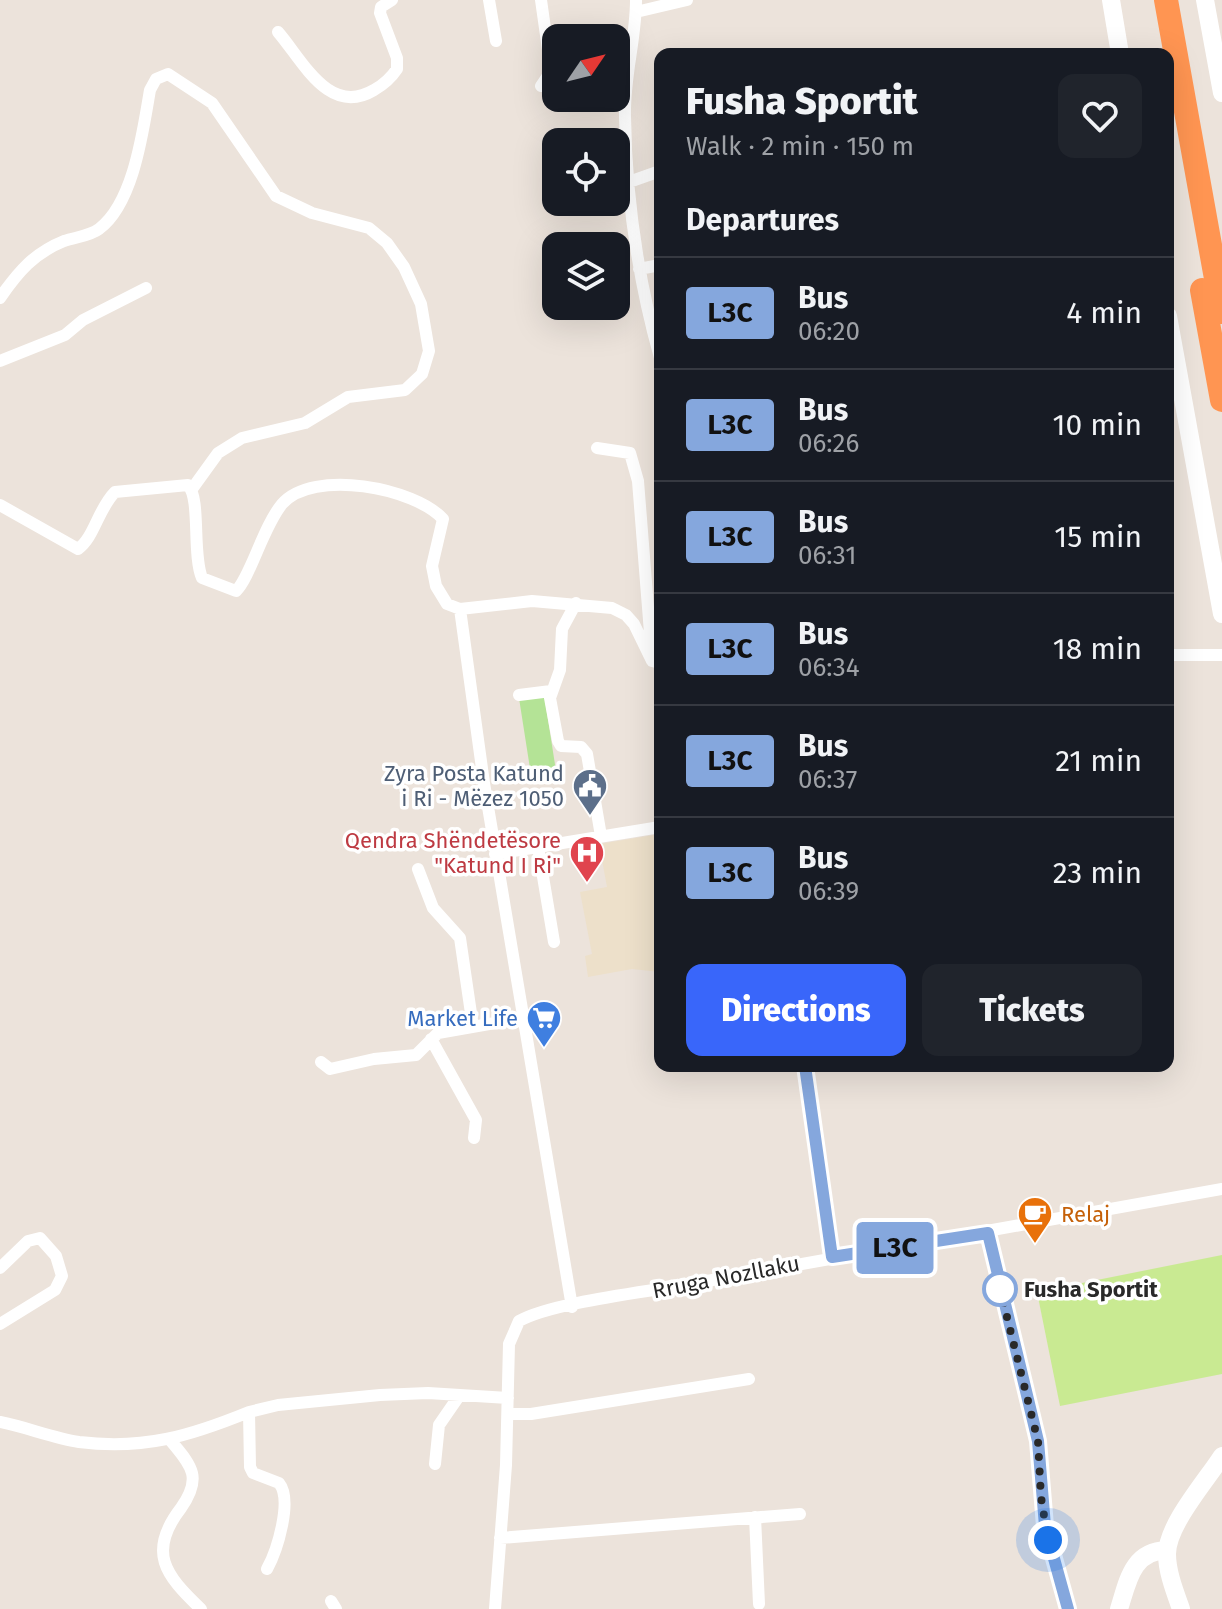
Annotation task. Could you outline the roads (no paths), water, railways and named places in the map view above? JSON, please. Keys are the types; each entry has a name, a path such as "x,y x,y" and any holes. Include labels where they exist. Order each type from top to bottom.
{"highway":[{"path":"1149,0 1158,48"},
{"path":"1166,0 1222,312"},
{"path":"1174,136 1222,400"}],"main road":[{"path":"1111,0 1119,48"},
{"path":"1205,0 1222,93"},
{"path":"1174,349 1222,614"},
{"path":"1181,1609 1168,1569 1167,1550 1174,1530 1222,1456"},
{"path":"1119,1609 1137,1560 1145,1554 1167,1550"}],"street":[{"path":"278,32 327,91 339,97 356,99 382,85 397,69 397,58 380,13 381,7 392,0"},
{"path":"489,0 496,41"},
{"path":"541,0 551,71 541,86"},
{"path":"626,128 636,6 687,0"},
{"path":"0,298 32,259 62,242 95,232 109,220 134,167 150,90 156,79 168,74 203,94 219,111 276,196 312,213 369,228 387,243 404,267 427,324 429,351 422,374 405,390 348,397 305,423 242,438 218,453 192,489"},
{"path":"630,182 654,173"},
{"path":"630,191 639,269 654,333"},
{"path":"639,269 654,266"},
{"path":"0,361 65,335 83,320 146,288"},
{"path":"597,448 630,453 638,481 654,642"},
{"path":"0,505 78,549 87,542 101,508 115,492 182,484 192,489 195,499 196,559 207,583 236,591 264,531 285,500 320,486 354,484 380,489 429,509 443,519 433,576 442,597 460,609 532,601 612,608 626,615 654,659"},
{"path":"576,603 562,629 560,670 551,691 558,741 561,746 581,747 587,754 601,836"},
{"path":"460,609 495,854 572,1307"},
{"path":"1174,655 1222,655"},
{"path":"519,695 551,691"},
{"path":"495,854 654,828"},
{"path":"538,847 554,942"},
{"path":"418,869 430,903 460,938 473,1027"},
{"path":"321,1062 330,1069 374,1059 416,1055 438,1033 523,1018"},
{"path":"431,1039 476,1120 474,1138"},
{"path":"806,1072 832,1257"},
{"name":"Rruga Nozllaku","path":"495,1609 508,1414 509,1344 516,1324 529,1316 832,1257 988,1233 1222,1189"},
{"path":"988,1233 1038,1441 1045,1526 1068,1609"},
{"path":"0,1268 28,1241 40,1238 56,1256 62,1276 55,1290 0,1324"},
{"path":"508,1414 531,1414 749,1379"},
{"path":"0,1422 80,1442 171,1441 249,1412 278,1405 428,1393 508,1398"},
{"path":"435,1464 439,1425 459,1396"},
{"path":"249,1412 250,1467 253,1473 279,1483 284,1492 278,1549 267,1569"},
{"path":"171,1441 189,1464 192,1485 164,1537 162,1560 166,1570 201,1609"},
{"path":"500,1538 800,1514"},
{"path":"755,1517 759,1604"}],"place":[{"name":"Zyra Posta Katund i Ri - Mëzez 1050","path":"590,817"},
{"name":"Qendra Shëndetësore \"Katund I Ri\"","path":"587,884"},
{"name":"Market Life","path":"544,1049"},
{"name":"Relaj","path":"1035,1245"},
{"name":"Fusha Sportit","path":"1000,1289"}]}
